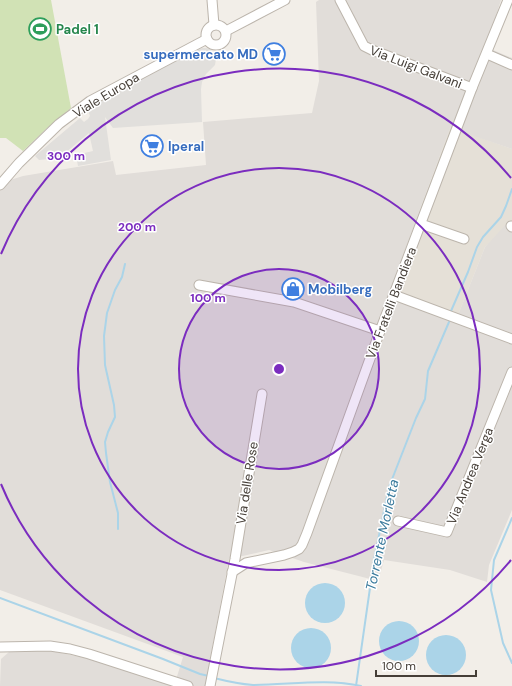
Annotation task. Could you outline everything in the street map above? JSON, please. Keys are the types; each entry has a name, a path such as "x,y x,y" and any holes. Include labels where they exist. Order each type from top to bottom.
{"street":[{"path":"212,0 214,25"},
{"path":"226,30 285,0"},
{"name":"Via Luigi Galvani","path":"340,0 364,46 472,88"},
{"name":"Via Fratelli Bandiera","path":"236,569 246,563 256,560 284,555 298,549 302,545 380,331 472,88 508,0"},
{"path":"214,25 221,26 226,30 227,37 220,45 211,44 207,39 206,34 208,30 214,25"},
{"name":"Viale Europa","path":"0,185 19,162 59,124 90,101 207,39"},
{"path":"487,54 512,64"},
{"path":"421,224 464,240"},
{"path":"199,285 294,302 380,331"},
{"path":"394,295 512,339"},
{"name":"Via Andrea Verga","path":"398,521 447,532 512,372"},
{"name":"Via delle Rose","path":"210,686 236,569 262,394"},
{"path":"0,647 50,646 70,649 188,686"}],"shaded area":[{"path":"319,0 501,0 486,47 512,58 512,149 450,128 390,291 458,315 485,247 509,221 512,222 512,510 489,565 487,582 450,570 384,560 378,581 304,562 269,550 229,559 205,686 0,686 1,659 9,652 47,650 109,663 175,683 183,657 0,590 0,191 7,181 23,176 113,161 116,175 206,165 203,122 312,113 319,81 316,2"},
{"path":"202,48 210,49 214,53 216,59 215,65 206,74 202,82 202,122 113,128 105,117 111,160 78,166 76,155 93,151 89,133 59,158 39,160 35,156 80,118 84,122 88,119 90,116 87,108 107,96"},
{"path":"450,127 512,149 512,222 485,247 458,315 390,292"}],"green space":[{"path":"0,0 51,0 71,108 23,151 6,138 0,138"}],"water":[{"path":"329,583 336,586 342,592 345,603 344,611 336,620 329,623 321,623 314,620 306,611 305,599 308,592 317,584"},
{"path":"403,621 410,624 416,630 419,641 418,649 410,658 403,661 395,661 388,658 380,649 379,637 382,630 391,622"},
{"path":"315,628 322,631 328,637 331,648 330,656 322,665 315,668 307,668 300,665 292,656 291,644 294,637 303,629"},
{"path":"450,635 457,638 463,644 466,655 465,663 457,672 450,675 442,675 435,672 427,663 426,651 429,644 438,636"}],"waterway":[{"name":"Torrente Morletta","path":"451,311 477,247 483,237 501,217 512,189"},
{"path":"118,529 118,513 110,482 105,442 115,417 114,405 105,365 104,336 107,313 115,290 122,277 125,264"},
{"name":"Torrente Morletta","path":"356,686 374,560 389,487 425,399 428,371 449,322"},
{"path":"512,518 494,560 491,590 503,643 512,663"},
{"path":"0,598 200,674 209,676"},
{"path":"214,678 253,685 334,682 361,686"}],"place":[{"name":"Padel 1","path":"40,29"},
{"name":"supermercato MD","path":"274,54"},
{"name":"Iperal","path":"152,146"},
{"name":"Mobilberg","path":"293,289"}]}
